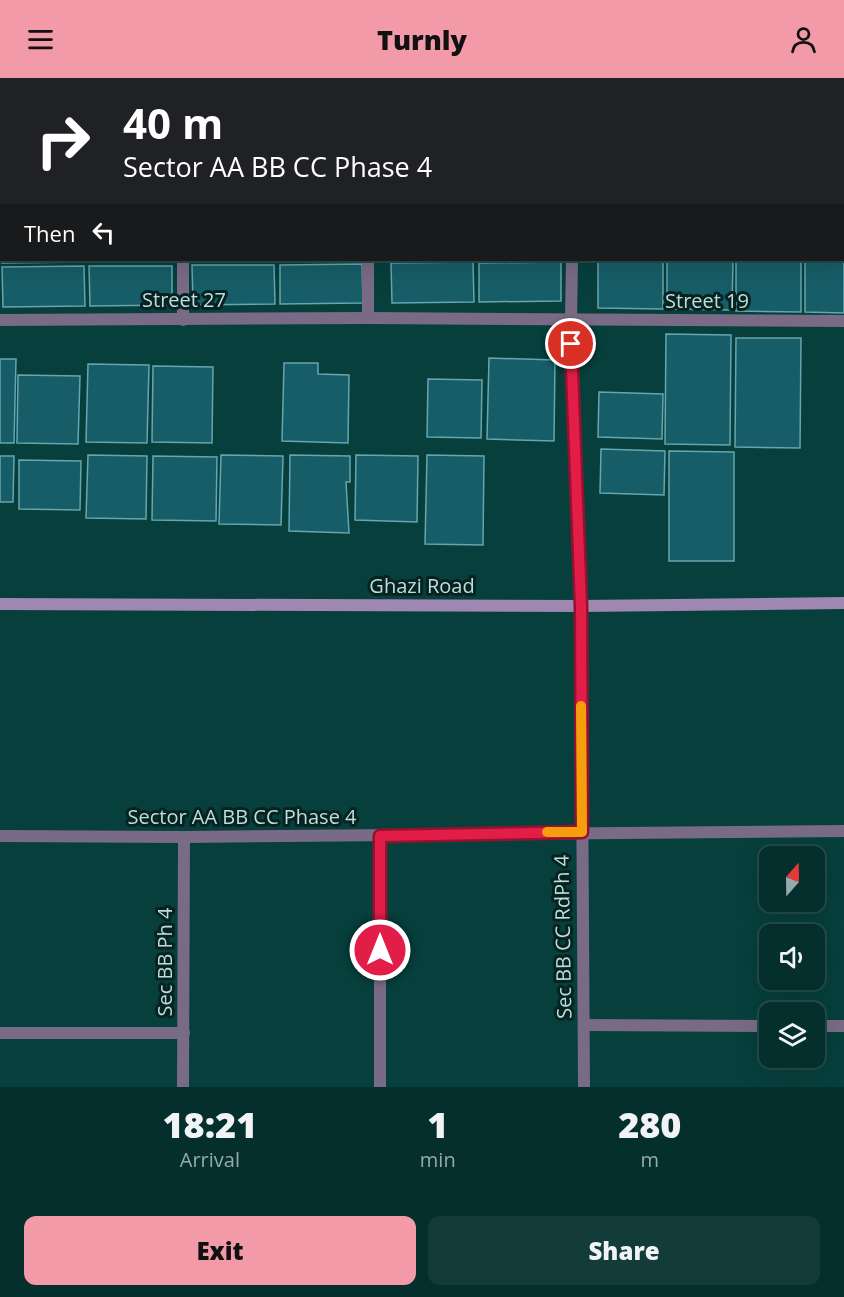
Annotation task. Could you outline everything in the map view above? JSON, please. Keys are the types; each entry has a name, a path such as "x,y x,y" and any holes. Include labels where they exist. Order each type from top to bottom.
{"main road":[{"name":"Ghazi Road","path":"0,604 581,606 844,603"}],"street":[{"path":"183,261 183,320"},
{"path":"368,261 368,318"},
{"name":"Sec BB CC RdPh 4","path":"572,261 570,320 581,606 584,1087"},
{"name":"Street 27","path":"0,320 368,318 570,320"},
{"name":"Street 19","path":"570,320 844,321"},
{"name":"Sector AA BB CC Phase 4","path":"0,836 380,836 582,832 844,831"},
{"path":"380,836 380,1087"},
{"name":"Sec BB Ph 4","path":"183,1087 184,837"},
{"path":"584,1025 759,1026"},
{"path":"825,1026 844,1026"},
{"path":"0,1033 184,1033"}],"building":[{"path":"2,261 84,261 84,262 2,263"},
{"path":"89,261 172,261 89,262"},
{"path":"598,261 663,261 663,309 598,308"},
{"path":"667,261 733,261 732,310 667,309"},
{"path":"736,261 801,261 801,312 736,311"},
{"path":"805,261 844,261 844,313 805,312"},
{"path":"473,262 474,302 392,303 391,263"},
{"path":"561,262 561,301 479,302 479,263"},
{"path":"362,264 363,303 280,304 280,265"},
{"path":"192,265 274,265 275,304 193,305"},
{"path":"84,266 85,306 3,307 2,267"},
{"path":"89,266 172,266 172,305 90,306"},
{"path":"666,334 731,335 730,445 665,444"},
{"path":"736,338 801,338 800,448 735,447"},
{"path":"489,358 555,360 554,441 487,439"},
{"path":"0,359 16,359 14,443 0,443"},
{"path":"284,363 318,363 318,374 349,375 348,443 282,441"},
{"path":"88,364 149,365 147,443 86,442"},
{"path":"153,366 213,367 212,443 152,442"},
{"path":"18,375 80,376 78,444 17,443"},
{"path":"428,379 482,380 481,438 427,437"},
{"path":"599,392 663,394 662,439 598,437"},
{"path":"601,449 665,451 664,495 600,493"},
{"path":"669,451 734,452 734,561 669,561"},
{"path":"88,455 147,456 146,519 86,518"},
{"path":"221,455 283,456 281,525 219,524"},
{"path":"290,455 350,456 350,482 346,482 349,533 289,531"},
{"path":"356,455 418,456 417,522 355,520"},
{"path":"427,455 484,456 483,545 425,544"},
{"path":"0,456 14,456 13,502 0,502"},
{"path":"153,456 217,457 216,521 152,520"},
{"path":"19,460 81,461 80,510 19,509"}],"slow traffic":[{"path":"547,832 582,832 581,706"}],"route":[{"path":"380,950 380,836 582,832 581,606 571,344"}]}
